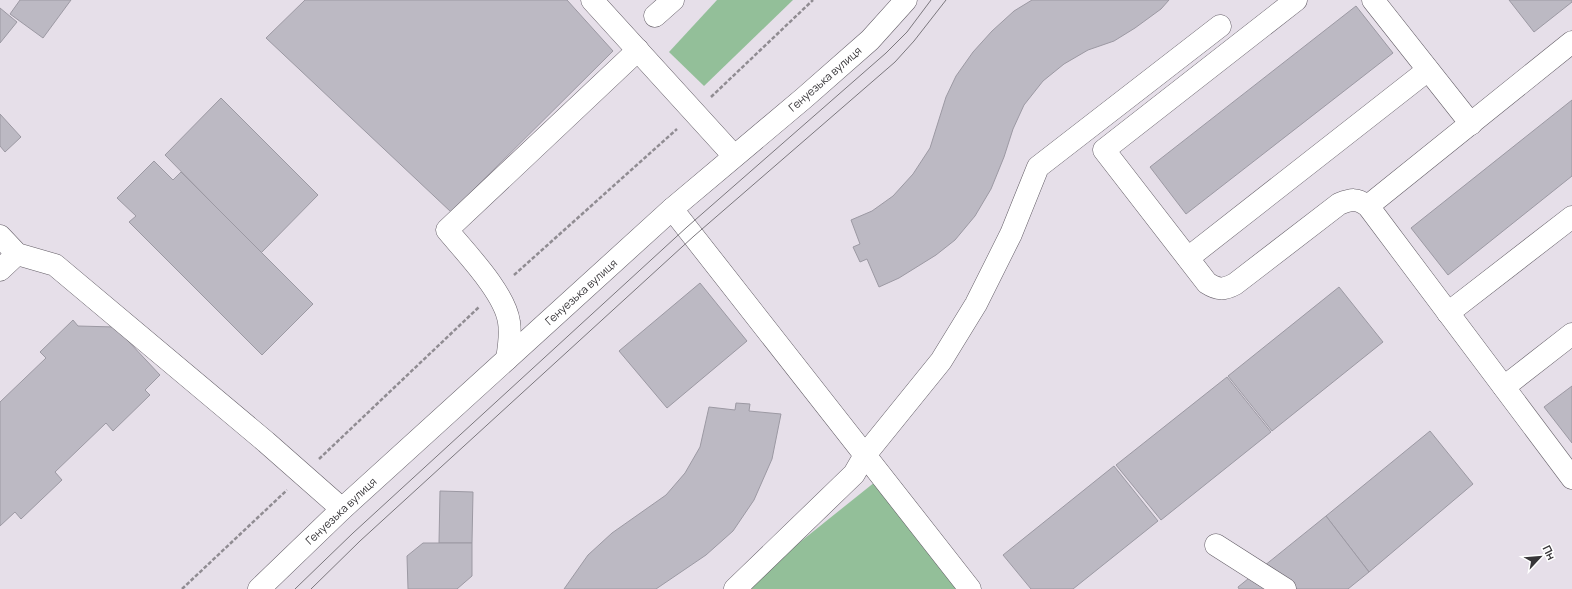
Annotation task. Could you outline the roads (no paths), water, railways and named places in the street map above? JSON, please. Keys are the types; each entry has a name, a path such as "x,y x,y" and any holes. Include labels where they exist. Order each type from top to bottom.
{"main road":[{"path":"592,0 734,156"},
{"path":"655,16 673,0"},
{"name":"Генуезька вулиця","path":"259,589 342,509 672,209 870,40 906,0"},
{"path":"1296,0 1104,150 1207,283 1214,288 1228,288 1236,284 1339,204 1349,200 1360,200 1368,206 1572,478"},
{"path":"1373,0 1471,124"},
{"path":"735,589 854,474 865,455 941,361 976,304 1011,234 1038,167 1220,26"},
{"path":"1368,206 1572,42"},
{"path":"507,359 510,340 509,322 504,305 496,291 447,230 638,50"},
{"path":"1188,258 1428,70"},
{"path":"672,209 970,589"},
{"path":"1448,313 1572,217"},
{"path":"0,236 17,254 55,265 266,442 342,509"},
{"path":"0,270 17,254"},
{"path":"1504,387 1572,334"},
{"path":"1216,544 1285,589"}],"tram line":[{"path":"295,589 353,533 687,227 886,53 907,32 931,0"},
{"path":"311,589 360,541 694,236 895,62 914,41 946,0"}]}
